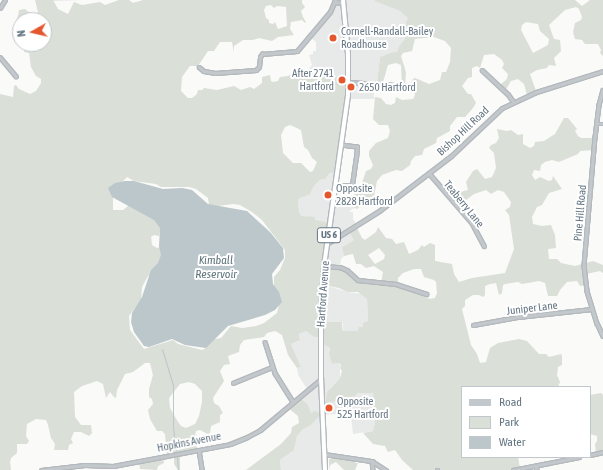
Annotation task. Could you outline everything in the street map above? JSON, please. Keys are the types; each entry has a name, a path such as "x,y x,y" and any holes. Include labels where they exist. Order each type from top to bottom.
{"highway":[{"name":"Hartford Avenue","path":"324,470 321,379 321,309 324,266 336,185 348,82 348,54 343,1"}],"street":[{"path":"0,8 5,0"},
{"path":"199,67 204,71 215,73 256,70 259,67 260,56 269,53 292,52 298,50 308,40 330,12 334,1 343,1"},
{"path":"0,57 16,76"},
{"path":"482,70 508,94 513,101"},
{"name":"Bishop Hill Road","path":"328,243 379,211 429,173 469,141 493,116 513,101 536,92 603,71"},
{"path":"348,82 410,86"},
{"name":"Pine Hill Road","path":"603,90 597,124 584,266 587,291 592,309 603,336"},
{"path":"597,124 603,124"},
{"path":"336,185 352,185 356,158 357,147 341,145"},
{"name":"Teaberry Lane","path":"429,173 472,223 484,246"},
{"path":"324,266 340,267 347,270 358,280 396,284 426,294"},
{"name":"Juniper Lane","path":"473,324 518,317 592,309"},
{"path":"265,342 272,366 278,379 293,402"},
{"path":"233,383 272,366"},
{"name":"Hopkins Avenue","path":"41,470 85,465 113,466 230,444 260,430 321,379"},
{"path":"199,449 202,470"},
{"path":"591,455 603,452"},
{"path":"324,454 372,461 386,470"},
{"path":"513,470 574,458"},
{"path":"372,461 373,470"},
{"path":"536,466 537,470"}],"shaded area":[{"path":"336,0 375,0 400,11 409,18 405,25 405,39 399,46 397,53 390,53 380,57 377,83 374,84 374,99 347,99 348,77 311,78 307,71 312,65 309,55 313,54 313,51 316,51 316,42 310,37 327,18"},
{"path":"330,173 337,173 333,200 353,199 355,206 355,208 349,212 353,212 353,219 357,225 353,236 354,240 343,246 344,256 341,259 340,267 325,266 315,218 300,216 299,212 298,200 303,195 310,194 314,186 320,180 325,179"},
{"path":"322,287 332,287 347,292 362,294 367,299 368,321 358,332 342,331 343,323 320,322"},
{"path":"306,331 314,336 320,337 324,345 329,347 332,364 340,363 340,378 330,388 329,403 335,400 354,396 358,393 373,393 375,422 373,431 353,434 351,415 348,413 324,415 326,470 281,470 280,460 294,450 297,436 302,430 311,425 320,414 311,413 307,405 299,397 307,389 298,375 297,368 301,367 291,344 300,340 299,334"}],"green space":[{"path":"35,0 53,0 58,9 68,14 74,2 82,5 100,2 105,5 119,0 129,0 133,3 143,0 302,0 305,7 301,11 306,22 305,23 302,20 291,22 290,29 294,35 278,37 272,41 259,38 253,40 243,40 234,46 234,53 232,42 220,42 214,51 208,51 198,66 190,66 182,77 181,91 188,98 192,98 197,94 198,90 202,90 204,88 217,90 234,86 241,90 250,87 254,89 262,83 262,77 270,75 271,81 278,81 280,77 288,76 300,69 303,72 309,72 312,78 348,77 337,173 330,173 325,179 320,180 314,186 310,194 298,200 299,212 301,216 315,217 315,220 330,223 325,265 346,270 358,280 381,283 383,272 374,266 366,268 361,264 356,264 353,254 344,256 342,247 354,240 349,231 356,226 362,238 365,240 376,232 378,227 386,238 392,239 396,244 404,242 409,254 418,250 422,245 424,247 430,243 435,245 435,261 452,264 454,274 459,282 472,278 505,273 514,249 509,215 505,210 510,207 511,202 504,192 498,190 491,194 486,190 474,194 466,200 458,199 460,192 468,190 466,182 473,171 477,169 485,179 492,177 496,168 494,153 489,148 491,145 496,143 499,138 497,129 507,131 511,130 518,135 523,134 523,144 530,148 534,146 535,142 544,141 555,134 564,118 568,118 577,129 575,131 578,136 581,138 595,138 594,150 580,151 578,154 559,162 552,160 545,162 541,165 540,171 534,170 532,175 535,180 540,177 549,181 552,180 553,176 562,189 549,193 542,205 537,207 532,217 533,224 542,226 551,225 555,235 556,248 548,249 549,259 557,259 561,263 575,266 593,261 603,265 603,273 600,271 586,274 586,285 580,286 577,281 567,282 557,296 548,296 545,283 539,281 522,284 518,282 505,284 503,285 502,293 499,295 496,283 490,284 485,286 485,295 483,297 473,295 465,300 465,306 462,309 471,345 477,354 480,363 486,362 490,348 498,343 519,339 527,341 539,354 546,354 549,357 561,354 562,356 562,365 558,367 557,375 560,382 558,386 461,386 461,458 518,458 520,468 512,470 413,470 402,460 395,450 388,452 385,446 373,444 363,433 373,431 375,422 373,393 358,393 355,396 325,404 327,392 340,378 342,371 340,368 340,363 332,364 329,354 329,347 321,344 320,337 314,337 306,331 299,334 300,340 291,344 301,367 297,368 288,355 282,335 275,331 267,333 264,337 244,340 240,345 239,352 228,356 230,364 224,365 220,371 224,381 213,398 214,403 219,406 223,413 220,415 220,422 211,426 210,433 208,434 200,430 196,431 194,442 198,449 180,453 180,470 178,470 174,464 174,454 167,455 165,434 162,431 157,431 150,419 148,410 153,404 152,399 149,397 149,389 153,375 150,363 145,363 133,372 125,374 117,390 116,398 110,392 106,398 103,384 97,381 82,386 74,392 75,417 81,425 91,425 92,433 89,436 81,432 74,432 71,439 73,443 69,445 68,450 54,450 55,444 51,438 46,420 36,419 27,424 26,436 29,441 27,444 17,444 17,453 11,458 10,462 11,470 0,470 0,94 13,97 14,86 16,85 19,89 30,94 36,91 41,83 41,79 36,76 31,67 29,53 24,52 52,52 52,12 38,12","holes":["271,5 274,8 277,6 286,7 287,26 278,29 275,22 273,24 269,23 264,10 266,6","290,125 301,130 304,147 317,162 313,171 310,172 301,163 293,163 283,153 281,135 285,127","127,177 134,181 156,184 161,187 189,187 196,189 208,198 209,205 240,205 262,220 285,250 285,258 280,270 274,277 274,286 280,301 277,313 264,323 256,326 242,328 231,326 221,338 210,340 206,348 202,350 178,344 173,340 144,349 130,330 129,316 141,300 142,287 148,276 151,275 165,254 164,246 157,248 152,245 151,237 154,235 159,236 162,220 140,203 128,206 123,210 113,210 113,191","379,248 385,255 384,259 375,264 368,255","414,269 421,269 424,277 436,282 437,293 435,298 429,299 426,294 398,284 398,278 403,273","329,286 339,288 347,292 358,292 367,299 368,321 363,323 363,327 359,327 358,331 342,331 342,322 320,322 323,288 328,288","189,382 195,384 202,391 202,402 199,416 195,424 186,428 181,426 170,408 169,398 180,384"]},
{"path":"575,0 582,6 590,0 603,0 603,56 600,53 601,50 598,44 585,44 582,40 575,39 573,32 575,23 581,20 582,17 579,9 576,7 565,10 549,25 554,39 560,40 561,51 554,58 556,66 549,65 547,68 537,70 530,74 536,91 527,95 524,84 518,79 511,81 505,91 499,86 507,79 508,74 502,68 504,64 502,60 494,54 484,55 480,68 477,66 472,68 472,77 468,78 462,86 468,94 471,94 476,103 473,108 465,117 457,117 450,126 450,131 437,138 436,143 424,149 422,155 415,156 410,165 402,171 396,170 382,175 377,181 374,196 357,209 355,208 353,199 356,188 362,183 366,171 371,169 373,165 369,156 369,151 376,143 388,138 390,131 388,125 379,125 373,119 375,97 381,98 386,104 391,105 395,103 396,97 402,100 413,99 415,95 413,88 410,85 413,79 415,78 429,84 440,80 442,72 446,72 450,62 451,48 445,41 434,37 415,39 412,51 403,53 401,56 406,72 405,85 402,85 401,65 396,63 388,65 383,82 377,83 380,57 397,52 399,46 405,39 405,25 408,18 400,11 375,1","holes":["526,22 538,24 540,31 549,39 548,45 533,53 521,30 522,25"]},
{"path":"25,9 28,12 19,12 19,10"},
{"path":"601,393 603,395 603,452 596,454 595,444 597,441 597,436 591,434 591,395"},
{"path":"299,397 308,405 311,413 315,411 321,414 311,425 302,430 297,436 294,450 280,460 281,470 246,470 281,444 291,433 292,427 299,423 298,416 287,407"},
{"path":"163,456 164,463 158,466 157,470 140,469 139,462"},
{"path":"340,458 358,463 355,470 344,470 336,462 330,465 329,470 329,459"}],"water":[{"name":"Kimball Reservoir","path":"134,181 163,189 182,188 192,190 208,204 247,211 270,232 283,248 284,258 272,274 273,284 279,292 282,302 275,310 265,315 228,326 206,348 185,345 172,339 149,347 144,346 134,332 131,322 132,313 142,297 151,270 158,263 161,255 159,246 160,228 154,220 112,197 108,188 115,183"}],"waterway":[{"path":"162,349 173,385 173,427 176,451"},
{"path":"177,456 178,470"}],"place":[{"name":"Cornell-Randall-Bailey Roadhouse","path":"333,38"},
{"name":"After 2741 Hartford","path":"342,80"},
{"name":"2650 Hartford","path":"351,87"},
{"name":"Opposite 2828 Hartford","path":"328,195"},
{"name":"Opposite 525 Hartford","path":"329,408"}]}
